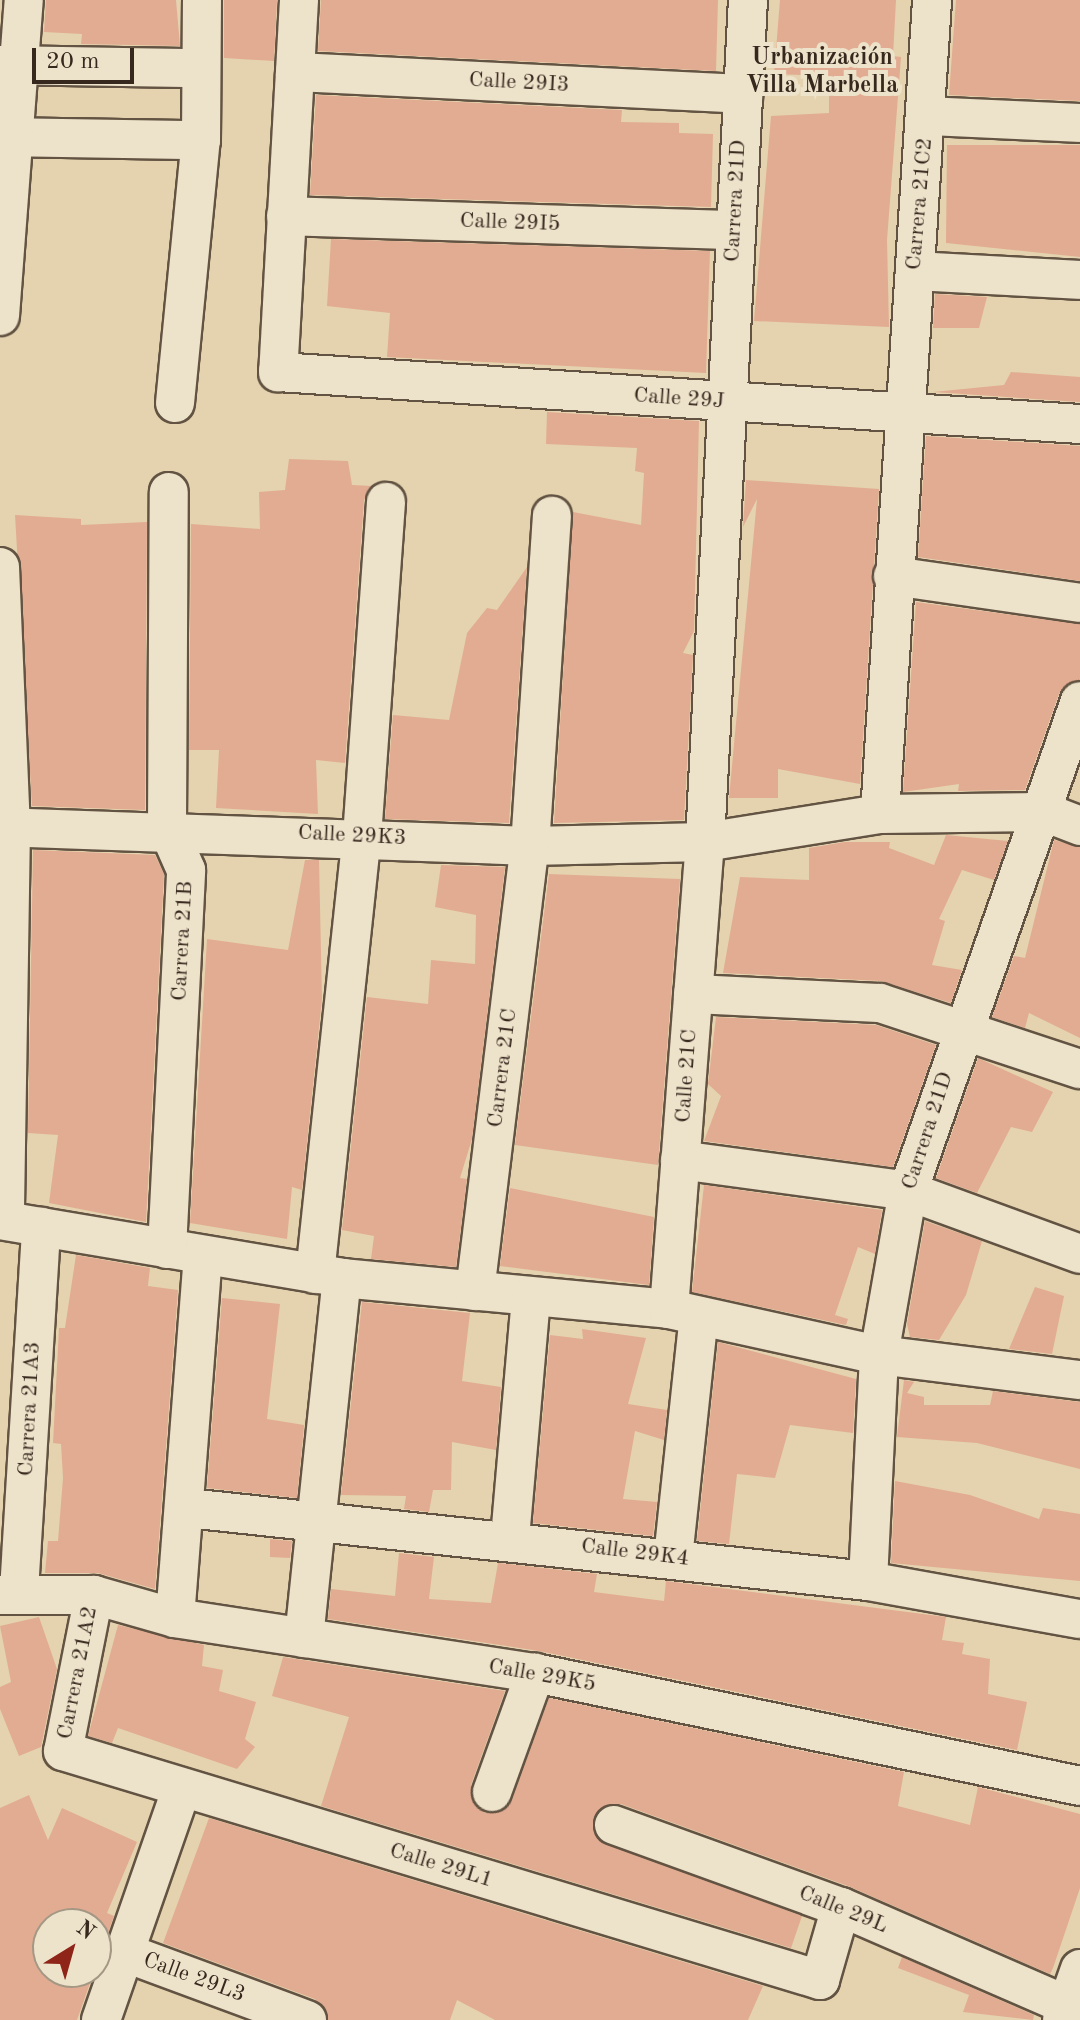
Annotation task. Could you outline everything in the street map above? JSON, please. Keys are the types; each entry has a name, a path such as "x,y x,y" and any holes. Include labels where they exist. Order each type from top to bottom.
{"street":[{"path":"0,316 11,66 24,0"},
{"path":"175,403 201,140 202,0"},
{"path":"286,216 299,0"},
{"name":"Carrera 21D","path":"725,403 748,0"},
{"name":"Carrera 21C2","path":"880,814 902,408 927,116 932,0"},
{"path":"11,66 200,68"},
{"name":"Calle 29I3","path":"295,72 743,94"},
{"path":"927,116 1080,123"},
{"path":"8,138 201,140"},
{"name":"Calle 29I5","path":"286,216 734,230"},
{"name":"Calle 29J","path":"286,216 278,372 725,403 902,408 1080,424"},
{"path":"915,271 1080,280"},
{"path":"705,842 725,403"},
{"name":"Carrera 21B","path":"169,492 167,827 186,870 188,1508 175,1618"},
{"path":"304,1638 317,1522 328,1276 386,502"},
{"name":"Carrera 21C","path":"475,1291 530,846 552,516"},
{"name":"Carrera 21A3","path":"0,567 15,1222 10,1593"},
{"path":"893,576 1080,603"},
{"name":"Carrera 21D","path":"868,1581 879,1355 908,1191 961,1031 1044,812 1080,701"},
{"path":"1044,812 1080,826"},
{"name":"Calle 29K3","path":"6,827 167,827 530,846 705,842 880,814 1044,812"},
{"name":"Calle 21C","path":"673,1558 684,1313 680,1160 705,842"},
{"path":"693,994 880,1003 1080,1069"},
{"path":"680,1160 908,1191 1080,1254"},
{"path":"15,1222 328,1276 684,1313 879,1355 1080,1380"},
{"path":"510,1538 531,1297"},
{"name":"Calle 29K4","path":"188,1508 510,1538 868,1581 1080,1619"},
{"name":"Calle 29K5","path":"10,1593 94,1595 175,1618 535,1673 1080,1786"},
{"name":"Carrera 21A2","path":"63,1751 94,1595"},
{"path":"492,1792 535,1673"},
{"name":"Calle 29L1","path":"63,1751 820,1980 841,1907"},
{"path":"101,2020 182,1788"},
{"name":"Calle 29L","path":"614,1825 841,1907 1070,2012"},
{"name":"Calle 29L3","path":"126,1953 307,2020"},
{"path":"1070,2012 1080,1969"}],"building":[{"path":"46,0 176,0 180,46 81,44 82,34 44,32"},
{"path":"224,0 277,0 274,61 224,58"},
{"path":"321,0 718,0 716,71 318,51"},
{"path":"780,0 896,0 893,56 901,57 887,240 889,327 754,321 771,116 829,113 829,76 774,74"},
{"path":"956,0 1080,0 1080,101 949,95"},
{"path":"316,95 622,110 621,122 679,123 679,133 713,134 711,207 310,195"},
{"path":"947,145 1080,145 1080,257 946,243"},
{"path":"331,239 710,251 706,373 387,357 390,313 327,306"},
{"path":"935,294 987,297 979,328 933,328"},
{"path":"1011,372 1080,377 1080,402 933,392 1004,385"},
{"path":"547,412 699,421 694,631 683,653 693,655 684,820 554,823 573,512 641,525 644,473 635,471 637,448 546,444"},
{"path":"926,436 1080,446 1080,581 918,557"},
{"path":"289,459 348,461 352,485 372,486 364,500 345,763 316,760 318,814 216,808 219,750 189,750 191,524 260,529 259,492 285,490"},
{"path":"746,480 879,489 860,784 778,769 778,798 729,798 757,499 743,527"},
{"path":"15,515 81,519 81,525 147,522 145,810 32,806"},
{"path":"527,567 509,823 385,819 393,715 449,720 467,633 487,608 497,610"},
{"path":"916,602 1080,624 1080,680 1059,694 1025,790 958,791 959,784 903,792"},
{"path":"946,835 1008,841 994,880 962,870 939,919 945,921 932,965 962,970 951,1003 881,981 723,973 740,877 809,880 809,848 845,842 890,842 889,848 934,865"},
{"path":"1054,840 1080,847 1080,1038 1029,1013 1025,1028 992,1017 1014,956 1025,958"},
{"path":"33,850 155,855 164,874 146,1222 49,1203 58,1135 28,1133"},
{"path":"305,860 319,860 322,999 302,1190 292,1187 287,1239 190,1223 207,939 288,950"},
{"path":"441,865 505,867 472,1139 460,1178 467,1179 456,1267 371,1259 374,1236 342,1230 367,997 428,1004 431,960 475,964 476,915 435,907"},
{"path":"549,874 680,879 658,1165 515,1145"},
{"path":"716,1017 876,1025 936,1045 893,1167 704,1141 721,1096 708,1084"},
{"path":"978,1058 1053,1092 1032,1132 1011,1127 977,1193 936,1178"},
{"path":"704,1185 882,1210 875,1254 858,1247 835,1315 848,1319 846,1325 692,1292"},
{"path":"510,1188 654,1217 649,1285 500,1266"},
{"path":"925,1221 982,1241 966,1295 939,1340 910,1337 907,1324"},
{"path":"76,1255 150,1268 148,1286 178,1290 155,1589 98,1573 45,1573 48,1541 58,1541 63,1478 61,1444 53,1443 59,1328 65,1328"},
{"path":"1035,1287 1064,1296 1052,1354 1009,1349"},
{"path":"222,1298 280,1304 267,1419 304,1425 305,1416 297,1498 207,1488"},
{"path":"362,1302 470,1313 462,1381 501,1387 496,1450 452,1442 451,1490 433,1490 429,1512 404,1509 406,1496 341,1495"},
{"path":"582,1329 646,1338 628,1404 667,1410 664,1440 635,1431 623,1499 657,1502 653,1536 533,1523 550,1335 583,1339"},
{"path":"718,1342 856,1379 853,1433 790,1425 775,1478 737,1474 729,1544 697,1541"},
{"path":"904,1380 914,1382 907,1393 924,1397 924,1405 990,1405 993,1391 1080,1402 1080,1469 977,1443 897,1437"},
{"path":"895,1481 970,1495 1039,1519 1043,1508 1080,1514 1080,1581 891,1563"},
{"path":"270,1539 292,1541 290,1558 270,1557"},
{"path":"399,1553 434,1557 429,1599 491,1603 498,1563 597,1574 594,1592 664,1601 666,1581 946,1617 942,1640 964,1643 962,1654 990,1659 988,1694 1027,1702 1017,1750 539,1651 328,1619 331,1589 395,1596"},
{"path":"39,1617 57,1669 41,1747 19,1756 0,1709 0,1687 11,1682 0,1626"},
{"path":"118,1625 204,1645 202,1666 223,1670 219,1691 256,1702 245,1739 255,1747 237,1769 118,1728 112,1743 88,1736"},
{"path":"283,1657 505,1691 471,1785 475,1806 485,1813 512,1800 549,1698 904,1772 898,1806 970,1825 978,1787 1080,1814 1080,1888 1053,1968 1050,1974 848,1886 621,1804 609,1804 594,1817 598,1840 802,1916 791,1948 321,1806 349,1717 272,1696"},
{"path":"29,1795 48,1840 62,1808 137,1842 109,1908 32,1908 32,1988 88,1988 77,2020 0,2020 0,1808"},
{"path":"209,1818 763,1986 748,2020 495,2020 457,2000 450,2020 328,2020 315,1999 163,1943"},
{"path":"902,1957 1034,2015 1033,2020 963,2012 969,1995 898,1968"}],"district":[{"name":"Urbanización Villa Marbella","path":"822,73"}]}
